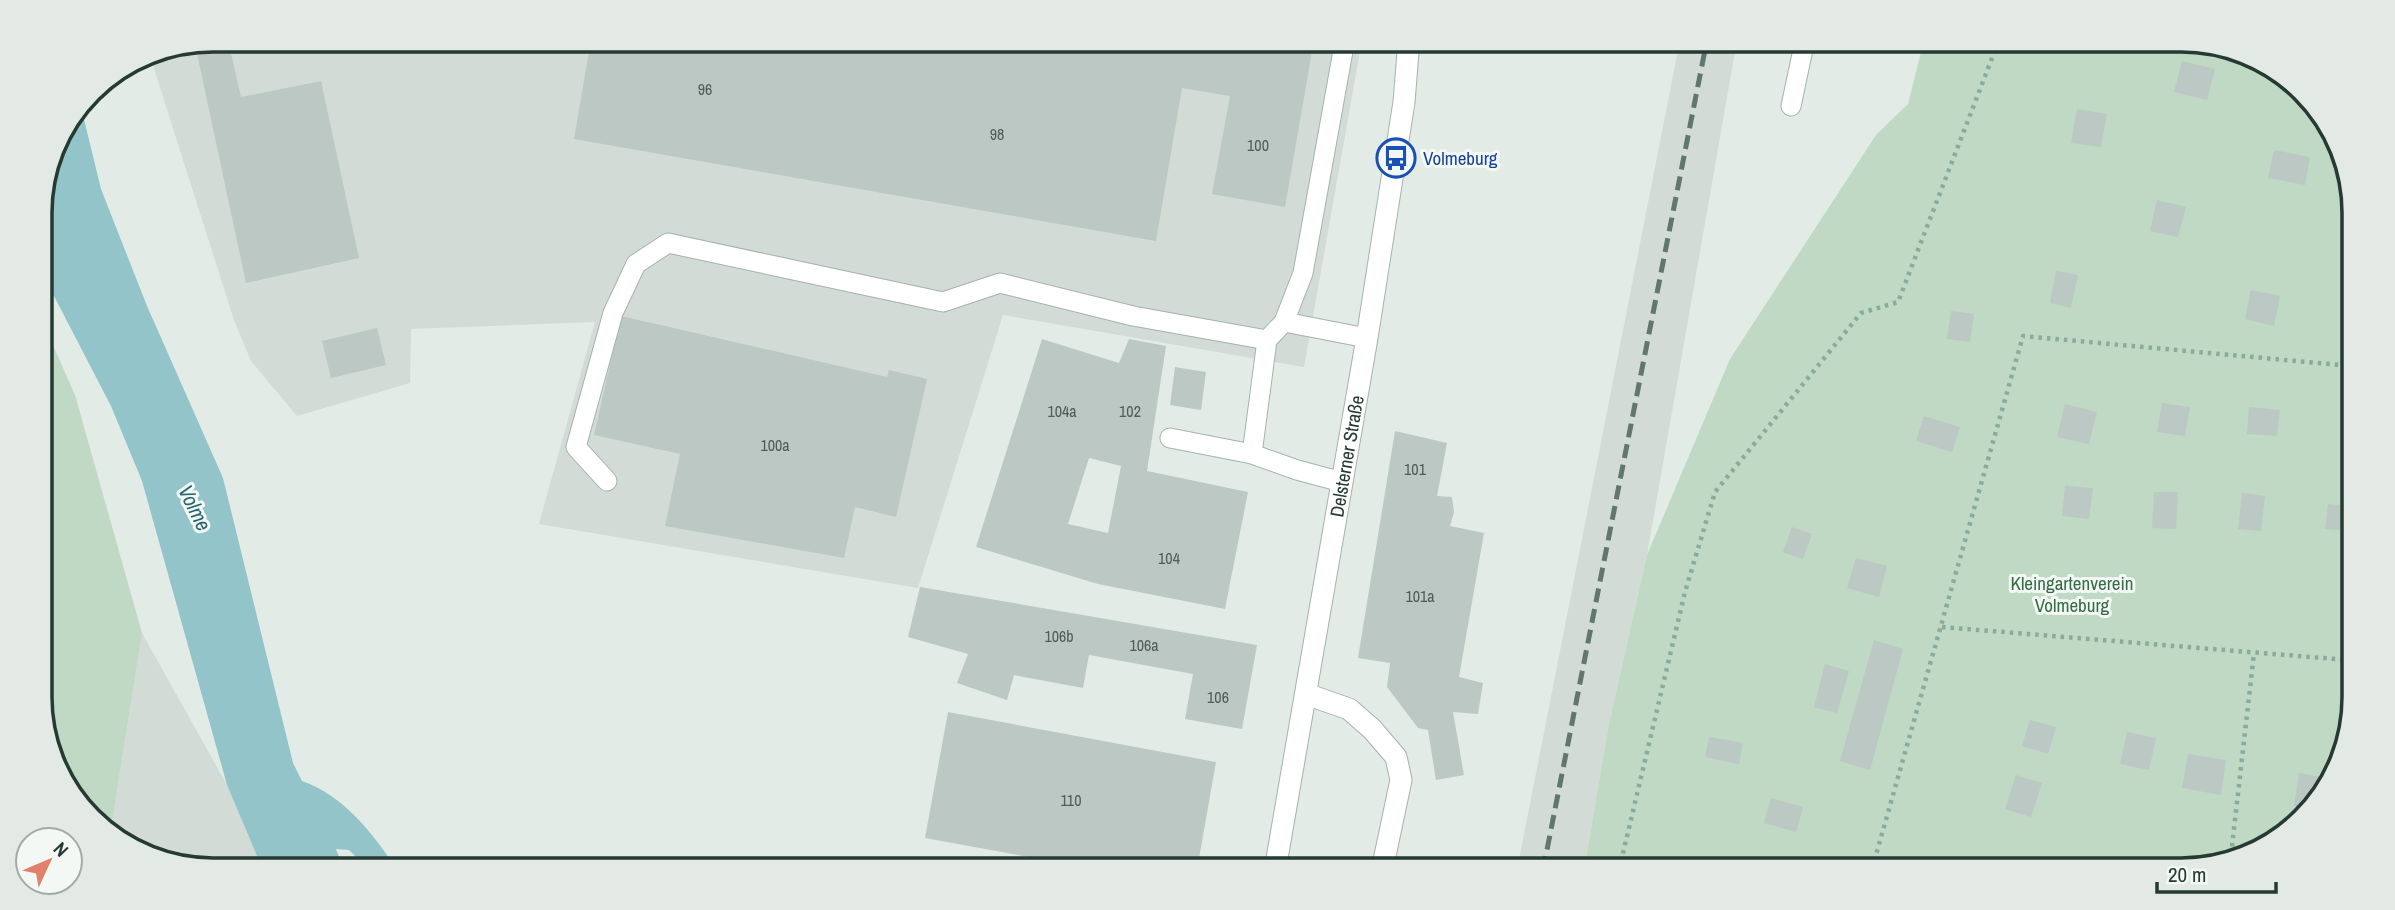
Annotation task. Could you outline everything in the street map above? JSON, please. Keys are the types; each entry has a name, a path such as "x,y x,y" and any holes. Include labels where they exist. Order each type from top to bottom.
{"street":[{"name":"Delsterner Straße","path":"1277,857 1367,338 1404,102 1408,52"},
{"path":"1306,694 1349,709 1372,729 1395,757 1401,779 1384,857"}],"lane":[{"path":"1252,454 1267,340 1284,322 1303,273 1343,52"},
{"path":"1791,106 1802,52"},
{"path":"607,481 576,447 612,313 636,264 668,243 943,302 1000,283 1133,317 1267,340"},
{"path":"1284,322 1367,338"},
{"path":"1170,438 1252,454 1342,482"}],"path":[{"path":"1622,857 1685,592 1716,492 1861,313 1898,302 1994,52"},
{"path":"1875,857 2024,336 2342,365"},
{"path":"1942,627 2342,660"},
{"path":"2232,849 2254,653"}],"shaded area":[{"path":"1360,52 1304,367 1003,315 918,588 539,524 595,322 411,329 410,383 297,416 251,361 234,320 153,65 172,58 203,53"},
{"path":"1678,52 1735,52 1647,555 1609,724 1586,857 1519,857"},
{"path":"142,633 227,785 258,858 214,858 182,854 142,841 112,822"}],"green space":[{"name":"Kleingartenverein Volmeburg","path":"1921,52 2182,52 2223,58 2262,74 2295,100 2321,133 2337,172 2342,214 2342,696 2341,718 2330,758 2309,795 2280,824 2253,841 2233,849 2192,857 1586,857 1609,724 1647,555 1730,359 1876,135 1908,104"},
{"path":"53,345 75,395 142,633 112,822 92,803 69,768 61,748 53,707"}],"water":[{"name":"Volme","path":"84,118 101,189 147,306 223,478 293,763 302,781 344,806 388,858 357,858 349,850 336,849 339,858 258,858 227,785 142,481 111,406 53,294 54,192 65,152"}],"building":[{"path":"1312,52 1285,207 1212,194 1230,96 1182,88 1156,241 574,139 589,53"},
{"path":"231,53 241,97 321,81 359,258 246,283 197,54"},
{"path":"2182,61 2215,69 2207,100 2174,92"},
{"path":"2077,109 2107,114 2101,147 2071,143"},
{"path":"2274,150 2310,157 2305,185 2268,178"},
{"path":"2157,200 2186,207 2178,237 2150,231"},
{"path":"2056,271 2078,275 2071,308 2050,303"},
{"path":"2251,290 2280,296 2274,326 2245,319"},
{"path":"1951,311 1974,314 1970,342 1947,339"},
{"path":"621,316 887,377 889,370 927,379 896,517 855,507 844,558 665,526 680,454 594,435"},
{"path":"377,328 386,365 331,378 322,341"},
{"path":"1042,339 1119,363 1129,339 1166,346 1147,471 1248,492 1225,609 1098,584 976,547","holes":["1089,458 1121,466 1108,533 1068,524"]},
{"path":"1175,367 1206,372 1201,410 1170,405"},
{"path":"2162,403 2190,407 2185,436 2157,432"},
{"path":"2065,404 2097,412 2089,444 2057,437"},
{"path":"2249,407 2280,410 2277,436 2247,434"},
{"path":"1924,416 1960,427 1952,452 1916,441"},
{"path":"1395,431 1447,443 1437,496 1452,497 1454,512 1450,526 1484,533 1459,677 1483,683 1478,714 1453,712 1464,775 1436,780 1428,730 1418,728 1387,687 1390,663 1358,658"},
{"path":"2065,486 2093,488 2089,519 2062,516"},
{"path":"2154,492 2178,492 2176,529 2152,528"},
{"path":"2242,493 2265,496 2261,531 2238,529"},
{"path":"2328,504 2342,505 2342,530 2325,529"},
{"path":"1792,527 1812,534 1803,559 1783,552"},
{"path":"1856,558 1887,566 1879,597 1847,588"},
{"path":"920,587 1257,645 1242,729 1185,719 1193,674 1089,655 1083,688 1014,675 1007,700 957,683 968,654 908,637"},
{"path":"1874,640 1903,649 1870,770 1840,761"},
{"path":"1825,664 1849,671 1837,713 1814,707"},
{"path":"948,712 1216,762 1199,858 1032,858 925,838"},
{"path":"2030,720 2056,727 2048,754 2022,746"},
{"path":"2127,732 2156,738 2149,770 2120,764"},
{"path":"1709,737 1743,743 1739,764 1705,757"},
{"path":"2188,754 2226,760 2221,795 2182,788"},
{"path":"2299,773 2321,777 2309,795 2298,807 2294,806"},
{"path":"2016,775 2042,783 2031,817 2005,809"},
{"path":"1771,798 1803,807 1796,832 1764,823"}],"railway":[{"path":"1546,857 1705,52"}],"place":[{"name":"Volmeburg","path":"1396,158"}]}
